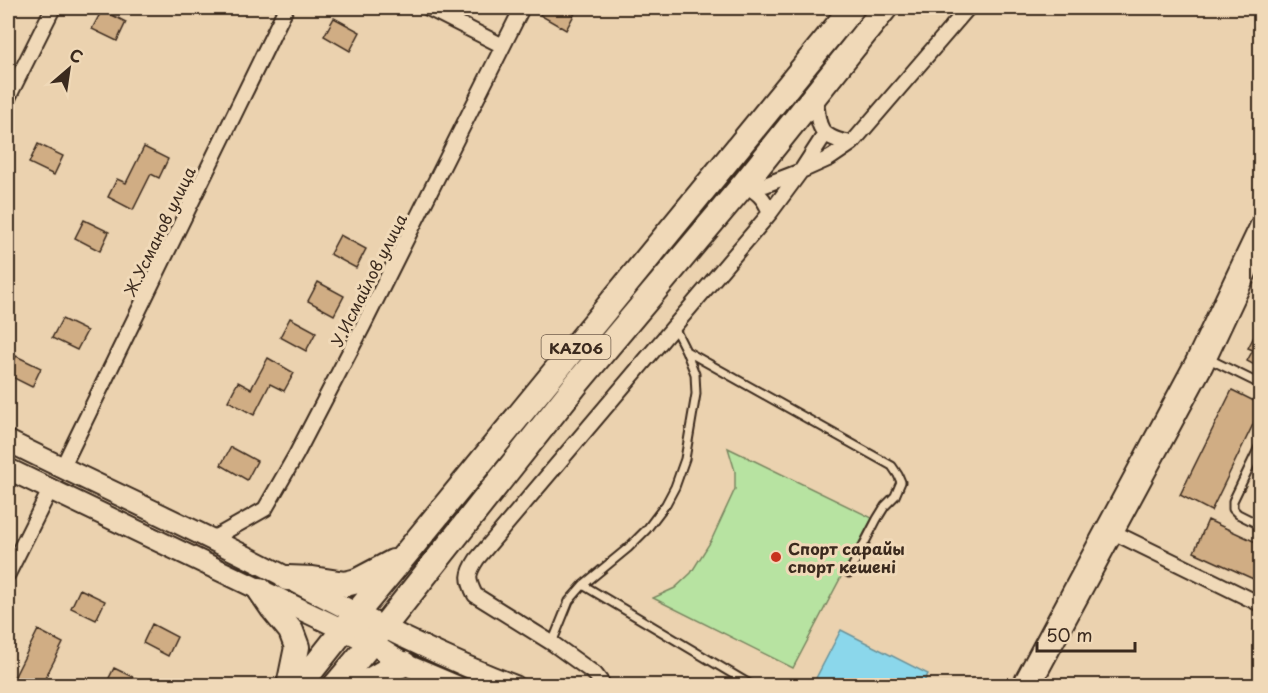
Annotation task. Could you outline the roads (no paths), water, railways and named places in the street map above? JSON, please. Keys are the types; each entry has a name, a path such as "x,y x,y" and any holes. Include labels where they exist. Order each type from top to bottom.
{"highway":[{"name":"KАZ06","path":"299,686 852,8"},
{"name":"KАZ06","path":"335,686 578,382 744,184 885,8"},
{"path":"559,367 578,382"},
{"path":"287,578 345,584 357,581 405,555"},
{"path":"260,590 291,631 297,647 289,686"},
{"path":"360,686 404,664"}],"street":[{"path":"8,98 53,8"},
{"name":"Ж.Усманов улица","path":"62,468 286,8"},
{"path":"428,8 502,46"},
{"name":"У.Исмайлов улица","path":"212,539 265,509 296,455 363,326 522,8"},
{"path":"744,184 765,185 830,158 852,143 968,8"},
{"path":"816,94 818,123 825,134 836,141 852,143"},
{"path":"604,686 595,674 475,595 469,583 470,571 485,550 770,213 825,134"},
{"path":"744,184 760,195 770,213"},
{"path":"1033,686 1115,533 1203,356 1260,220"},
{"path":"1019,686 1260,250"},
{"path":"8,441 212,539 287,578 350,622"},
{"path":"8,469 260,590 516,686"},
{"path":"8,574 50,490"},
{"path":"1115,533 1260,604"},
{"path":"377,635 404,664 428,681 456,686"}],"lane":[{"path":"552,644 569,601 583,585 647,529 666,504 675,486 685,459 696,394 695,374 674,327"},
{"path":"686,351 892,466 901,482 895,496 877,519 849,573"},
{"path":"1203,356 1260,384"},
{"path":"1260,445 1233,501 1233,509 1238,514 1260,525"},
{"path":"583,585 753,686"}],"water":[{"path":"841,630 928,674 922,685 820,686 814,682"}],"place":[{"name":"Спорт сарайы спорт кешені","path":"776,557"}]}
